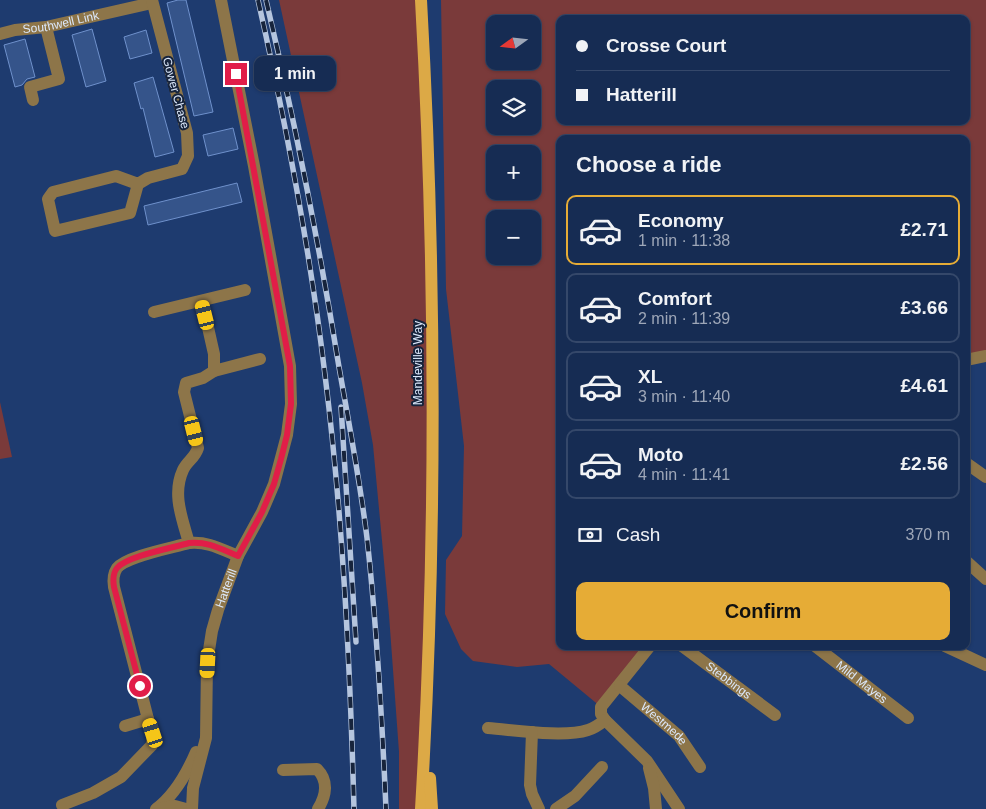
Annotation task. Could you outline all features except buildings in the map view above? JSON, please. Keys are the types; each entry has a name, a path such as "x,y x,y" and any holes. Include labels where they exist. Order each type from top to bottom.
{"main road":[{"name":"Mandeville Way","path":"421,0 428,166 432,470 427,725 422,809"},
{"name":"Mandeville Way","path":"427,725 432,809"}],"street":[{"name":"Hatterill","path":"192,809 193,788 206,738 208,663 212,631 238,556 262,512 274,484 287,435 291,404 290,366 254,166 221,0"},
{"name":"Southwell Link","path":"0,34 15,30 46,27 152,1"},
{"name":"Gower Chase","path":"138,184 148,178 182,169 188,156 187,132 152,1"},
{"path":"33,100 30,87 59,79 46,27"},
{"path":"116,176 138,184 130,213 55,230 48,199 54,192 116,176"},
{"path":"154,312 245,290"},
{"path":"202,301 214,354 214,371"},
{"path":"970,359 986,357"},
{"path":"189,543 177,496 178,480 184,466 196,455 198,448 184,392 186,383 203,378 214,371 260,359"},
{"path":"970,466 986,477"},
{"path":"62,805 93,793 121,777 152,745 153,733 116,597 113,578 116,569 126,560 189,543 199,542 212,545 238,556"},
{"path":"970,565 986,579"},
{"path":"647,650 602,707 601,714 642,755 679,809"},
{"name":"Stebbings","path":"687,650 775,715"},
{"name":"Mild Mayes","path":"820,650 908,718"},
{"path":"954,650 986,665"},
{"name":"Westmede","path":"620,686 679,736 700,767"},
{"name":"Hatterill","path":"157,809 184,777 198,745 206,713"},
{"path":"125,726 148,719"},
{"path":"488,728 532,732 581,732 589,730 605,720"},
{"path":"532,732 530,785 539,809"},
{"path":"642,755 652,776 656,809"},
{"path":"556,809 575,796 602,766"},
{"path":"283,770 318,770 322,774 326,782 324,796 318,809"},
{"path":"308,809 318,789 318,770"},
{"name":"Hatterill","path":"157,809 175,806 186,809"}],"shaded area":[{"path":"279,0 421,0 431,310 421,809 399,809 399,752 389,615 373,445 362,383"},
{"path":"441,0 986,0 986,356 970,359 970,135 556,135 556,650 643,650 601,707 549,664 517,667 473,661 461,649 445,614 446,560 462,536 464,446 446,289"},
{"path":"0,402 12,457 0,459"}],"railway":[{"path":"258,0 296,187 325,375 337,483 345,592 354,809"},
{"path":"266,0 297,137 315,229 361,495 371,572 386,809"},
{"path":"341,407 356,642"}],"route":[{"path":"140,686 116,597 113,578 116,569 126,560 189,543 199,542 212,545 238,556 262,512 274,484 287,435 291,404 290,366 236,74"}]}
